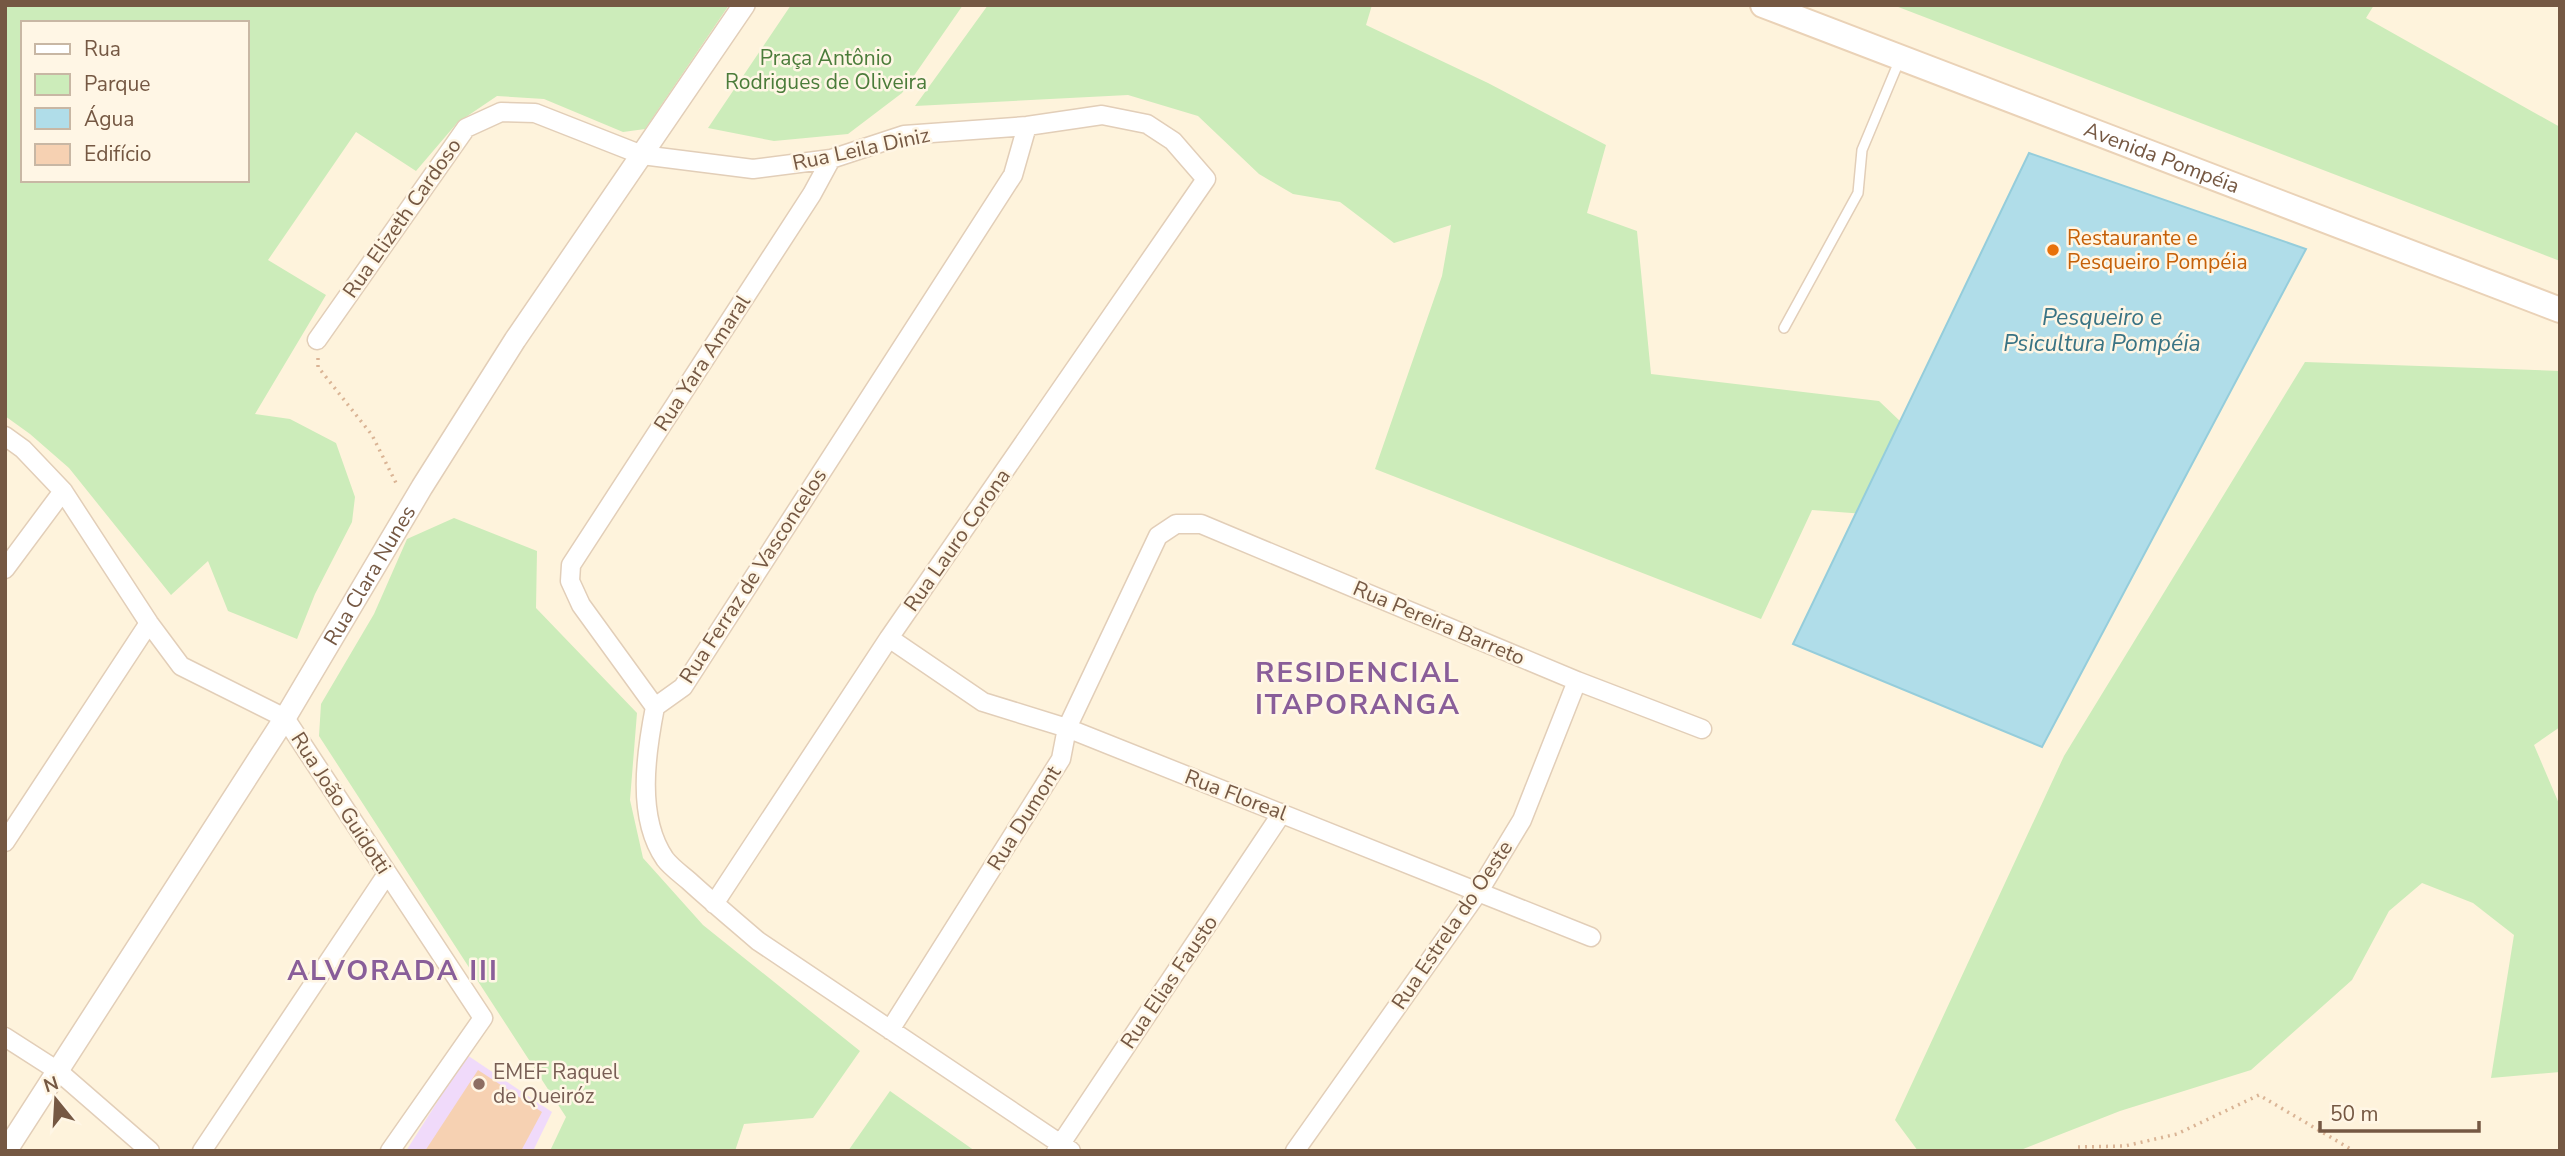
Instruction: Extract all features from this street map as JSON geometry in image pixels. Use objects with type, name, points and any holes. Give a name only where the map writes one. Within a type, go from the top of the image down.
[{"type":"main road","name":"Avenida Pompéia","points":[[1763,5],[2560,310]]},
{"type":"street","name":"Rua Clara Nunes","points":[[6,1151],[285,718],[407,512],[515,340],[744,5]]},
{"type":"street","name":"Rua Leila Diniz","points":[[501,112],[535,113],[642,155],[753,169],[831,159],[904,135],[1027,126],[1102,115],[1147,124],[1173,141],[1206,179]]},
{"type":"street","name":"Rua Elizeth Cardoso","points":[[317,340],[466,128],[501,112]]},
{"type":"street","name":"Rua Ferraz de Vasconcelos","points":[[655,707],[683,687],[1013,175],[1027,126]]},
{"type":"street","name":"Rua Yara Amaral","points":[[655,707],[581,605],[570,580],[571,565],[812,194],[831,159]]},
{"type":"street","name":"Rua Lauro Corona","points":[[714,904],[889,638],[1206,179]]},
{"type":"street","name":"Rua João Guidotti","points":[[5,436],[23,449],[63,491],[149,624],[181,666],[285,718],[483,1017],[390,1151]]},
{"type":"street","points":[[5,569],[63,491]]},
{"type":"street","name":"Rua Pereira Barreto","points":[[1176,524],[1201,524],[1577,681],[1702,729]]},
{"type":"street","name":"Rua Dumont","points":[[890,1030],[1060,759],[1067,728],[1158,536],[1176,524]]},
{"type":"street","points":[[5,842],[149,624]]},
{"type":"street","name":"Rua Floreal","points":[[889,638],[983,702],[1067,728],[1591,937]]},
{"type":"street","name":"Rua Estrela do Oeste","points":[[1295,1151],[1479,891],[1522,820],[1577,681]]},
{"type":"street","points":[[655,707],[646,753],[647,793],[656,844],[667,861],[758,941],[1063,1148]]},
{"type":"street","name":"Rua Elias Fausto","points":[[1063,1148],[1282,813]]},
{"type":"street","points":[[202,1151],[387,874]]},
{"type":"street","points":[[5,1037],[58,1071],[150,1151]]},
{"type":"lane","points":[[1784,328],[1858,193],[1862,150],[1900,58]]},
{"type":"path","points":[[317,340],[318,367],[372,435],[393,474],[407,512]]},
{"type":"path","points":[[2078,1147],[2125,1146],[2177,1134],[2259,1095],[2354,1151]]},
{"type":"shaded area","name":"EMEF Raquel de Queiróz","points":[[467,1055],[552,1112],[533,1151],[406,1151]]},
{"type":"green space","points":[[5,5],[729,5],[645,129],[623,132],[544,99],[497,96],[457,123],[416,171],[356,132],[268,260],[326,295],[255,414],[290,419],[336,443],[355,497],[352,522],[315,594],[297,639],[228,611],[208,561],[171,595],[69,468],[5,416]]},
{"type":"green space","name":"Praça Antônio Rodrigues de Oliveira","points":[[791,5],[963,5],[902,93],[848,134],[774,141],[708,128]]},
{"type":"green space","points":[[988,5],[1372,5],[1366,25],[1488,83],[1606,145],[1587,213],[1637,231],[1651,374],[1879,401],[1947,466],[1944,520],[1812,510],[1761,619],[1375,469],[1442,276],[1451,225],[1394,243],[1340,202],[1293,194],[1259,174],[1198,116],[1128,95],[915,106]]},
{"type":"green space","points":[[1893,5],[2374,5],[2366,18],[2560,127],[2560,261]]},
{"type":"green space","points":[[2305,362],[2560,371],[2560,727],[2534,745],[2560,806],[2560,1072],[2491,1078],[2514,935],[2473,903],[2422,883],[2389,911],[2352,980],[2251,1070],[2120,1111],[2018,1151],[1918,1151],[1895,1120],[2064,756]]},
{"type":"green space","points":[[454,518],[537,551],[536,608],[637,713],[630,800],[643,858],[703,925],[860,1051],[813,1118],[744,1124],[735,1151],[550,1151],[566,1117],[319,736],[321,704],[374,614],[407,539]]},
{"type":"green space","points":[[890,1091],[975,1151],[848,1151]]},
{"type":"water","name":"Pesqueiro e Psicultura Pompéia","points":[[2029,153],[2306,249],[2042,747],[1793,644]]},
{"type":"building","name":"EMEF Raquel de Queiróz","points":[[478,1070],[542,1112],[521,1151],[425,1151]]},
{"type":"place","name":"Restaurante e Pesqueiro Pompéia","points":[[2053,250]]},
{"type":"place","name":"EMEF Raquel de Queiróz","points":[[479,1084]]},
{"type":"district","name":"RESIDENCIAL ITAPORANGA","points":[[1358,689]]},
{"type":"district","name":"ALVORADA III","points":[[393,971]]}]
